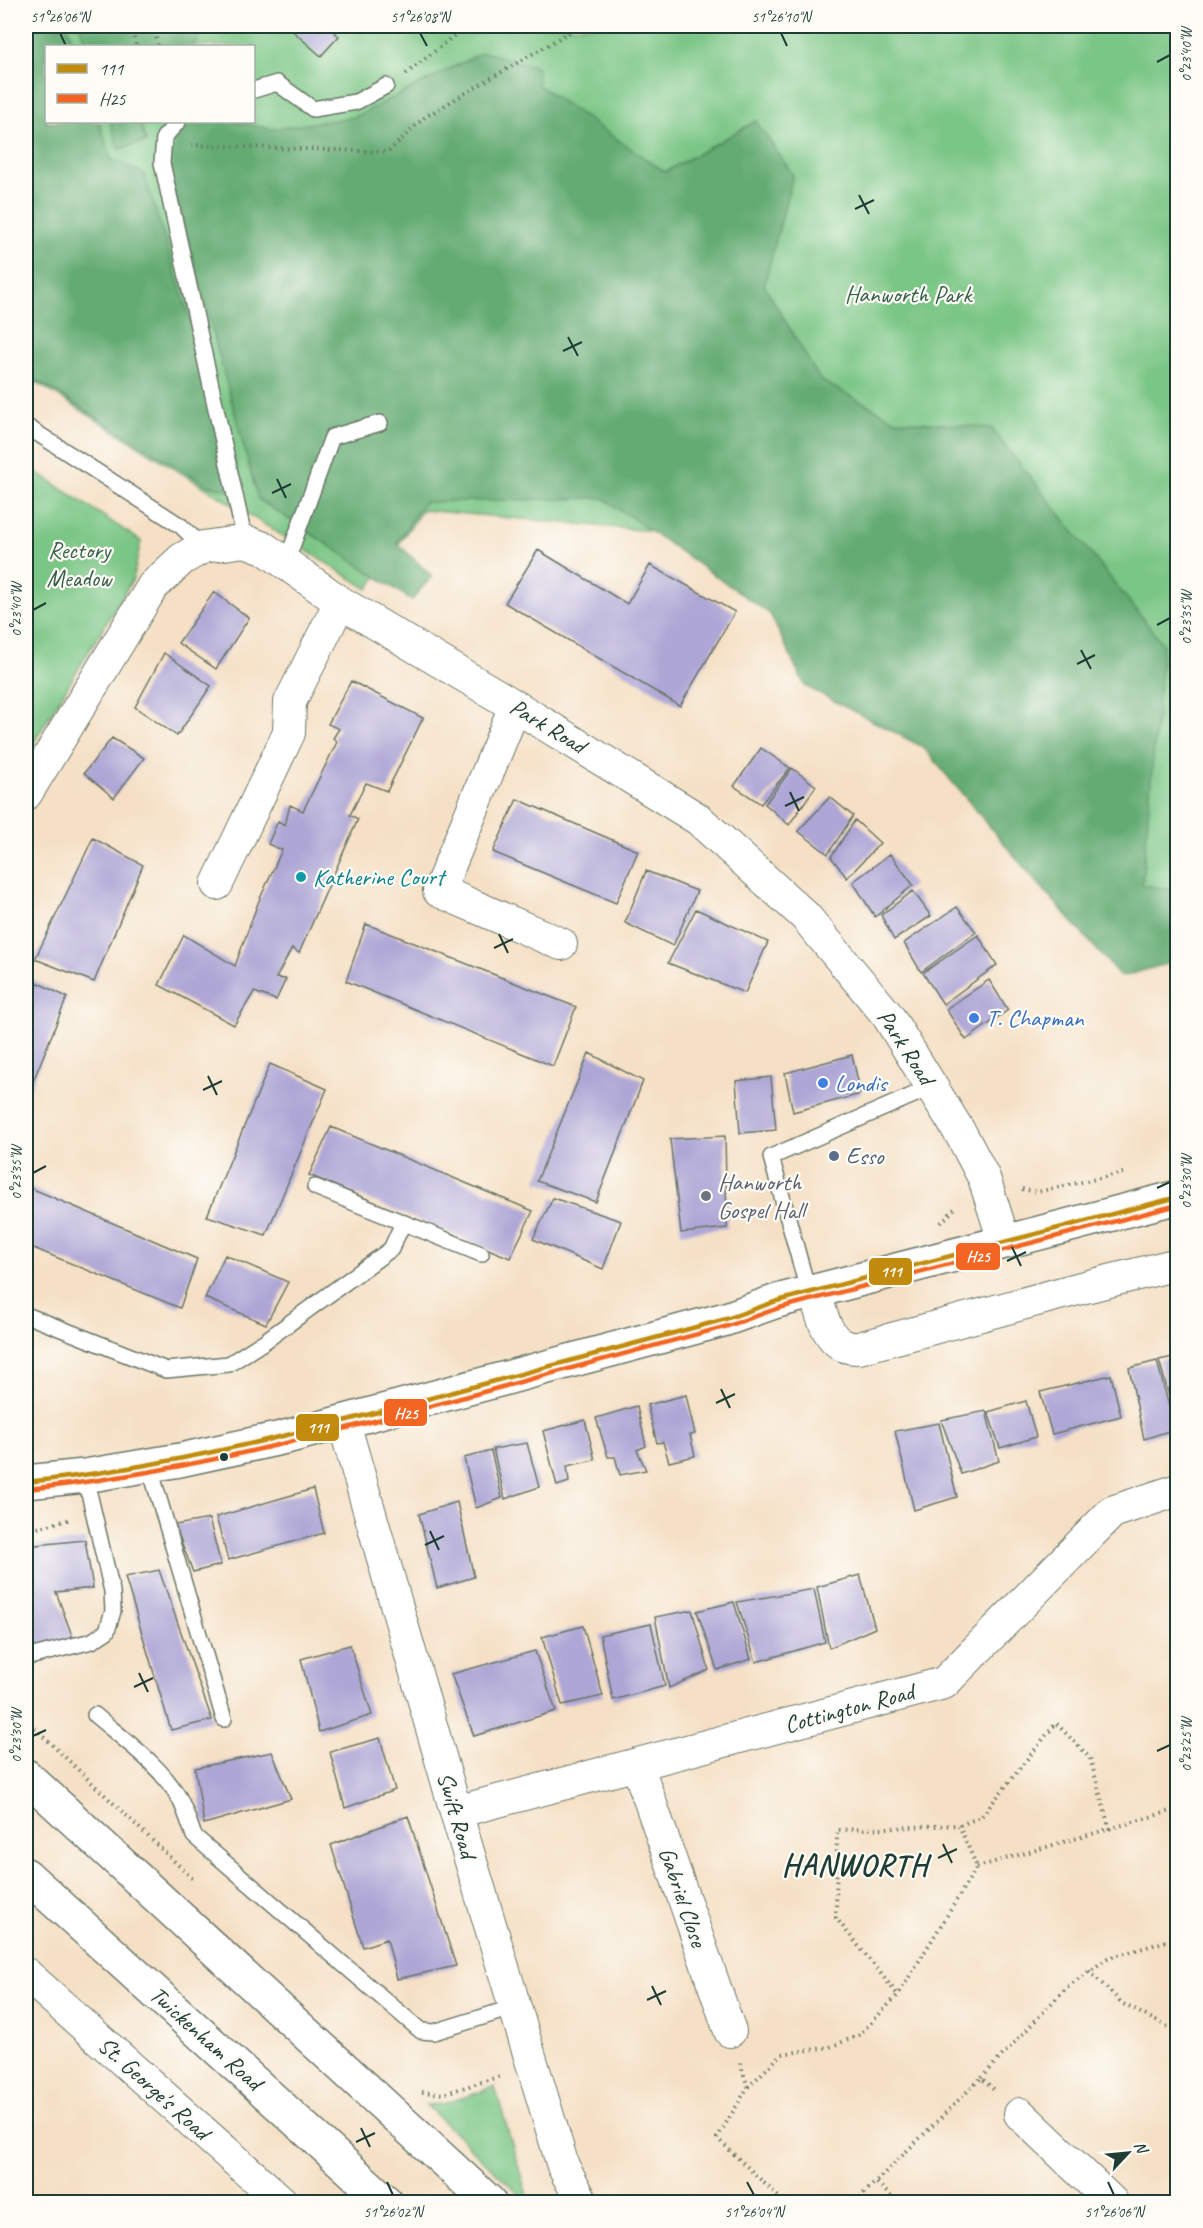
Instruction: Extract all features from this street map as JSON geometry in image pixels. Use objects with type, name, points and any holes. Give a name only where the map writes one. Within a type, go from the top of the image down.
[{"type":"main road","points":[[26,1482],[85,1476],[149,1465],[286,1437],[726,1319],[777,1301],[1178,1197]]},
{"type":"main road","points":[[26,1776],[489,2202]]},
{"type":"main road","name":"Twickenham Road","points":[[26,1875],[386,2202]]},
{"type":"street","points":[[26,794],[153,586],[182,559],[203,547],[245,541]]},
{"type":"street","name":"Park Road","points":[[245,541],[264,548],[340,602],[515,705],[698,819],[805,916],[888,1016],[932,1086],[984,1178],[1004,1241]]},
{"type":"street","points":[[217,884],[289,733],[290,702],[340,602]]},
{"type":"street","points":[[515,705],[439,891],[561,944]]},
{"type":"street","points":[[812,1293],[834,1338],[845,1347],[860,1348],[1178,1264]]},
{"type":"street","name":"Swift Road","points":[[344,1422],[456,1812],[563,2166],[582,2202]]},
{"type":"street","name":"Cottington Road","points":[[456,1812],[944,1683],[1112,1512],[1178,1490]]},
{"type":"street","name":"Gabriel Close","points":[[637,1764],[730,2031]]},
{"type":"street","name":"St. George's Road","points":[[26,1974],[282,2202]]},
{"type":"street","points":[[1020,2114],[1112,2202]]},
{"type":"lane","points":[[255,90],[277,83],[313,109],[356,102],[386,86]]},
{"type":"lane","points":[[177,123],[164,137],[162,163],[245,541]]},
{"type":"lane","points":[[286,563],[332,437],[380,423]]},
{"type":"lane","points":[[26,426],[181,526],[203,547]]},
{"type":"lane","points":[[812,1293],[771,1157],[932,1086]]},
{"type":"lane","points":[[315,1187],[481,1254]]},
{"type":"lane","points":[[26,1315],[166,1370],[229,1364],[265,1341],[391,1249],[403,1223]]},
{"type":"lane","points":[[149,1465],[224,1719]]},
{"type":"lane","points":[[33,1656],[92,1641],[107,1631],[113,1611],[112,1591],[85,1476]]},
{"type":"lane","points":[[95,1714],[149,1762],[169,1784],[179,1797],[194,1836],[421,2031],[434,2032],[515,2007]]},
{"type":"path","points":[[130,26],[136,45]]},
{"type":"path","points":[[153,26],[158,45]]},
{"type":"path","points":[[386,86],[405,74],[465,26]]},
{"type":"path","points":[[457,33],[485,26]]},
{"type":"path","points":[[1021,1189],[1037,1192],[1132,1172]]},
{"type":"path","points":[[934,1226],[958,1205]]},
{"type":"path","points":[[26,1720],[200,1885]]},
{"type":"path","points":[[898,1995],[836,1918],[837,1830],[959,1825],[981,1817],[1056,1723],[1090,1758],[1110,1830]]},
{"type":"path","points":[[784,2202],[717,2138],[748,2087],[782,2054],[830,2047],[859,2034],[898,1995],[978,1867],[1178,1809]]},
{"type":"path","points":[[959,1825],[978,1867]]},
{"type":"path","points":[[855,2202],[981,2078],[1067,1988],[1108,1958],[1178,1938]]},
{"type":"path","points":[[1089,1971],[1123,2004],[1178,2034],[1172,2056]]},
{"type":"path","points":[[730,2031],[748,2087]]},
{"type":"path","points":[[418,2091],[443,2094],[533,2066]]},
{"type":"path","points":[[981,2078],[1020,2114]]},
{"type":"path","points":[[877,2182],[897,2202]]},
{"type":"green space","name":"Hanworth Park","points":[[26,26],[1177,26],[1177,921],[1097,941],[816,546],[422,510],[368,589],[26,376]]},
{"type":"green space","points":[[26,26],[67,26],[74,45],[45,45],[45,123],[99,123],[111,159],[144,174],[242,484],[238,492],[207,485],[26,374]]},
{"type":"green space","points":[[80,26],[206,26],[194,45],[86,45]]},
{"type":"green space","points":[[483,52],[538,67],[538,85],[665,172],[756,121],[793,175],[764,285],[820,380],[896,420],[991,428],[1163,644],[1142,885],[1177,890],[1177,961],[1121,977],[1022,865],[923,747],[805,686],[770,614],[603,498],[424,502],[397,543],[432,576],[412,600],[258,499],[163,149],[185,123],[239,123],[272,129],[355,117]]},
{"type":"green space","points":[[110,123],[140,123],[146,142],[119,149]]},
{"type":"green space","name":"Rectory Meadow","points":[[26,465],[141,541],[133,579],[26,755]]},
{"type":"green space","points":[[495,2087],[529,2202],[426,2105],[443,2104]]},
{"type":"building","points":[[287,26],[342,26],[335,33],[339,36],[321,56]]},
{"type":"building","points":[[538,550],[627,604],[650,565],[735,612],[680,706],[505,603]]},
{"type":"building","points":[[214,592],[249,618],[216,669],[178,643]]},
{"type":"building","points":[[164,653],[211,686],[177,736],[135,707]]},
{"type":"building","name":"Katherine Court","points":[[351,681],[423,718],[387,791],[366,783],[350,815],[358,819],[299,953],[292,948],[276,978],[286,979],[276,1000],[254,992],[234,1025],[159,985],[184,935],[235,966],[258,903],[282,850],[268,844],[278,821],[285,825],[290,805],[303,811],[337,742],[333,738],[339,729],[328,724]]},
{"type":"building","points":[[112,738],[144,758],[114,798],[84,773]]},
{"type":"building","points":[[761,748],[790,768],[761,804],[734,786]]},
{"type":"building","points":[[792,768],[816,786],[789,825],[765,804]]},
{"type":"building","points":[[830,797],[853,816],[828,854],[798,831]]},
{"type":"building","points":[[517,799],[638,851],[616,903],[493,852]]},
{"type":"building","points":[[855,820],[880,843],[847,878],[831,857]]},
{"type":"building","points":[[93,838],[143,865],[94,982],[35,959]]},
{"type":"building","points":[[890,854],[913,885],[875,917],[853,882]]},
{"type":"building","points":[[646,871],[697,891],[673,946],[625,923]]},
{"type":"building","points":[[913,891],[931,916],[894,940],[881,915]]},
{"type":"building","points":[[957,907],[976,932],[921,972],[904,943]]},
{"type":"building","points":[[696,909],[768,942],[745,993],[668,963]]},
{"type":"building","points":[[366,924],[576,1007],[553,1066],[346,981]]},
{"type":"building","points":[[978,935],[997,965],[943,1004],[923,973]]},
{"type":"building","points":[[26,977],[67,997],[26,1099]]},
{"type":"building","name":"T. Chapman","points":[[989,980],[1008,1010],[966,1040],[946,1009]]},
{"type":"building","points":[[589,1053],[643,1081],[596,1202],[537,1181]]},
{"type":"building","name":"Londis","points":[[852,1055],[861,1094],[793,1112],[785,1073]]},
{"type":"building","points":[[270,1064],[327,1089],[266,1235],[207,1216]]},
{"type":"building","points":[[771,1077],[776,1130],[740,1133],[736,1081]]},
{"type":"building","points":[[331,1127],[533,1211],[510,1258],[309,1175]]},
{"type":"building","points":[[725,1136],[727,1228],[681,1233],[670,1139]]},
{"type":"building","points":[[26,1186],[197,1259],[180,1308],[26,1245]]},
{"type":"building","points":[[553,1198],[621,1221],[603,1269],[533,1239]]},
{"type":"building","points":[[225,1255],[288,1282],[266,1324],[205,1298]]},
{"type":"building","points":[[1178,1356],[1178,1425],[1177,1425],[1159,1360]]},
{"type":"building","points":[[1157,1361],[1175,1429],[1144,1439],[1129,1368]]},
{"type":"building","points":[[1111,1375],[1121,1416],[1052,1434],[1040,1392]]},
{"type":"building","points":[[686,1395],[695,1434],[690,1435],[695,1456],[669,1462],[663,1442],[657,1443],[647,1405]]},
{"type":"building","points":[[1026,1401],[1036,1437],[1000,1448],[988,1412]]},
{"type":"building","points":[[637,1406],[646,1446],[637,1450],[646,1470],[620,1475],[615,1457],[608,1457],[596,1418]]},
{"type":"building","points":[[986,1411],[999,1461],[961,1474],[941,1420]]},
{"type":"building","points":[[585,1420],[595,1460],[567,1466],[569,1482],[557,1486],[543,1431]]},
{"type":"building","points":[[939,1423],[957,1497],[914,1510],[895,1431]]},
{"type":"building","points":[[527,1443],[539,1487],[505,1499],[493,1449]]},
{"type":"building","points":[[491,1451],[502,1498],[476,1508],[464,1458]]},
{"type":"building","points":[[313,1489],[324,1533],[228,1560],[216,1517]]},
{"type":"building","points":[[457,1502],[474,1577],[437,1588],[419,1514]]},
{"type":"building","points":[[209,1519],[221,1565],[193,1572],[175,1525]]},
{"type":"building","points":[[85,1540],[93,1588],[56,1592],[74,1641],[26,1654],[26,1546]]},
{"type":"building","points":[[159,1570],[212,1720],[171,1730],[125,1577]]},
{"type":"building","points":[[860,1575],[875,1628],[829,1648],[817,1587]]},
{"type":"building","points":[[814,1589],[825,1642],[756,1662],[737,1602]]},
{"type":"building","points":[[734,1602],[751,1659],[717,1670],[697,1611]]},
{"type":"building","points":[[692,1610],[709,1670],[669,1688],[655,1617]]},
{"type":"building","points":[[651,1624],[665,1686],[613,1700],[600,1635]]},
{"type":"building","points":[[583,1626],[603,1696],[562,1705],[542,1637]]},
{"type":"building","points":[[350,1645],[372,1715],[319,1732],[301,1659]]},
{"type":"building","points":[[535,1651],[556,1711],[474,1736],[451,1674]]},
{"type":"building","points":[[380,1738],[395,1790],[345,1808],[330,1752]]},
{"type":"building","points":[[272,1752],[291,1799],[204,1824],[195,1768]]},
{"type":"building","points":[[408,1816],[456,1966],[397,1979],[387,1939],[363,1947],[331,1845]]},
{"type":"transit line","name":"111","points":[[26,1482],[179,1459],[331,1424],[726,1319],[777,1301],[1178,1197]]},
{"type":"transit line","name":"H25","points":[[27,1489],[182,1466],[334,1431],[728,1326],[779,1308],[1178,1205]]},
{"type":"place","name":"Katherine Court","points":[[301,877]]},
{"type":"place","name":"T. Chapman","points":[[974,1018]]},
{"type":"place","name":"Londis","points":[[823,1083]]},
{"type":"place","name":"Esso","points":[[834,1156]]},
{"type":"place","name":"Hanworth Gospel Hall","points":[[706,1196]]},
{"type":"district","name":"HANWORTH","points":[[855,1865]]}]
